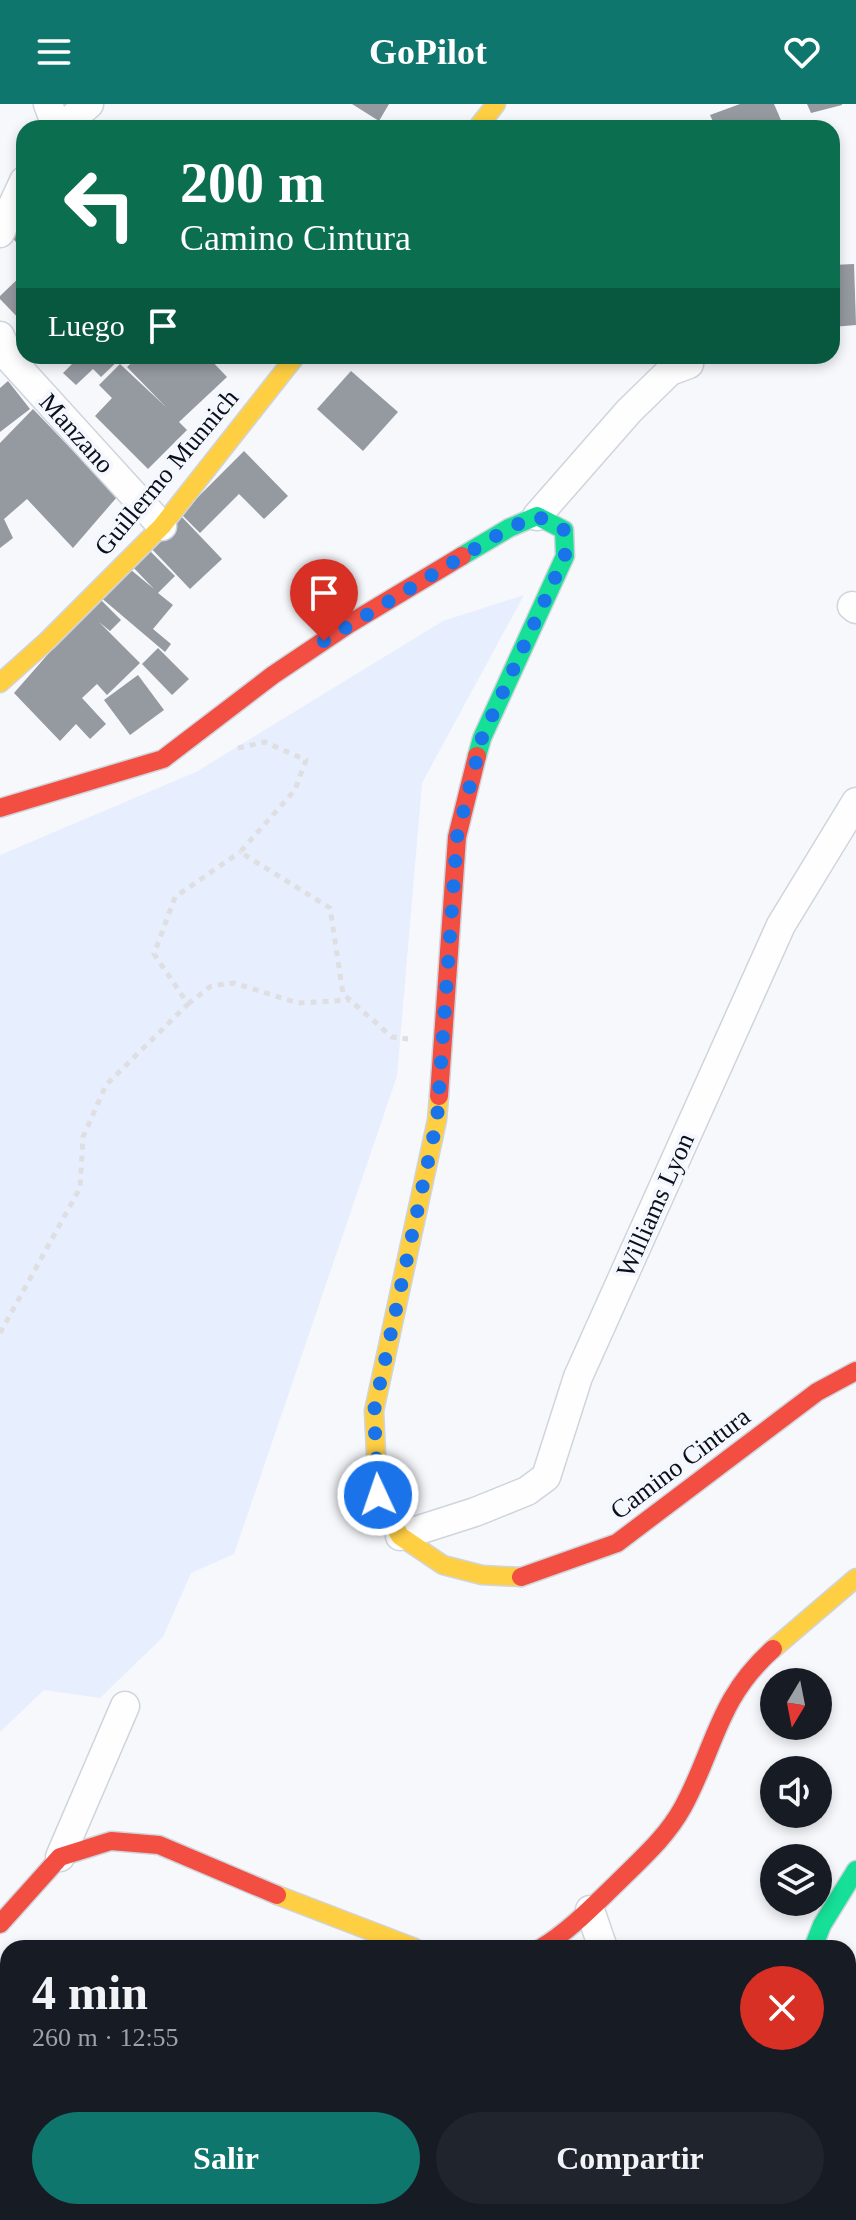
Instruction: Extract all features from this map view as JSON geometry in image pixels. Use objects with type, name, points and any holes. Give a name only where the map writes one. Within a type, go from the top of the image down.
[{"type":"main road","points":[[483,120],[496,104]]},
{"type":"main road","name":"Guillermo Munnich","points":[[0,683],[47,641],[162,526],[290,364]]},
{"type":"main road","points":[[0,808],[163,759],[273,675],[349,624],[509,528],[537,516]]},
{"type":"main road","name":"Camino Cintura","points":[[537,516],[564,530],[565,556],[482,738],[457,837],[437,1120],[374,1411],[378,1495],[400,1536],[443,1565],[482,1575],[518,1578],[617,1543],[817,1392],[856,1371]]},
{"type":"main road","points":[[554,1940],[590,1910],[676,1822],[692,1794],[735,1690],[750,1670],[856,1578]]},
{"type":"main road","points":[[0,1924],[60,1857],[111,1841],[159,1845],[393,1940]]},
{"type":"main road","points":[[816,1940],[856,1870]]},
{"type":"street","points":[[69,120],[89,104]]},
{"type":"street","points":[[0,233],[16,198]]},
{"type":"street","name":"Manzano","points":[[0,336],[10,359],[162,526]]},
{"type":"street","points":[[537,516],[629,411],[670,371],[689,364]]},
{"type":"street","name":"Williams Lyon","points":[[400,1536],[475,1512],[527,1491],[546,1477],[578,1377],[781,925],[856,802]]},
{"type":"street","points":[[60,1857],[125,1706]]},
{"type":"street","points":[[590,1910],[600,1940]]},
{"type":"path","points":[[188,1004],[154,954],[175,897],[240,852],[295,790],[306,760]]},
{"type":"path","points":[[240,852],[330,908],[343,994],[392,1037],[442,1044]]},
{"type":"path","points":[[0,1333],[80,1188],[83,1137],[106,1085],[188,1004],[211,986],[234,983],[298,1003],[350,1000]]},
{"type":"shaded area","points":[[524,595],[422,783],[397,1076],[234,1554],[191,1573],[163,1637],[100,1698],[44,1690],[0,1732],[0,855],[196,772],[443,621]]},
{"type":"building","points":[[352,104],[389,104],[377,120]]},
{"type":"building","points":[[740,104],[774,104],[781,120],[712,120],[710,115]]},
{"type":"building","points":[[807,104],[842,104],[842,105],[811,113]]},
{"type":"building","points":[[854,264],[856,325],[840,326],[840,265]]},
{"type":"building","points":[[16,281],[16,316],[0,299]]},
{"type":"building","points":[[72,364],[115,364],[101,377],[93,369],[76,385],[63,373]]},
{"type":"building","points":[[120,364],[166,407],[127,367],[130,364],[215,364],[227,377],[179,422],[187,430],[148,469],[95,416],[112,398],[99,385]]},
{"type":"building","points":[[351,371],[398,412],[363,451],[317,409]]},
{"type":"building","points":[[8,381],[30,409],[0,432],[0,388]]},
{"type":"building","points":[[33,409],[117,497],[73,548],[27,499],[4,519],[13,538],[0,548],[0,443]]},
{"type":"building","points":[[244,451],[288,496],[264,519],[239,494],[200,533],[181,514]]},
{"type":"building","points":[[180,515],[222,559],[190,589],[148,545]]},
{"type":"building","points":[[146,547],[175,576],[158,593],[173,605],[153,629],[171,644],[165,652],[99,596],[125,565],[154,589],[129,563]]},
{"type":"building","points":[[98,597],[121,620],[110,631],[99,622],[140,663],[107,695],[97,684],[82,698],[106,724],[90,739],[76,724],[60,741],[14,693]]},
{"type":"building","points":[[158,648],[189,679],[172,695],[142,664]]},
{"type":"building","points":[[138,675],[164,710],[130,735],[104,700]]},
{"type":"traffic: fast","points":[[462,556],[509,528],[537,516],[564,530],[565,556],[482,738],[477,756]]},
{"type":"traffic: fast","points":[[816,1940],[856,1870]]},
{"type":"traffic: slow","points":[[483,120],[496,104]]},
{"type":"traffic: slow","points":[[0,683],[47,641],[162,526],[290,364]]},
{"type":"traffic: slow","points":[[439,1096],[437,1120],[374,1411],[378,1495],[400,1536],[443,1565],[482,1575],[521,1577]]},
{"type":"traffic: slow","points":[[773,1649],[856,1578]]},
{"type":"traffic: slow","points":[[277,1895],[394,1940]]},
{"type":"traffic: jam","points":[[0,808],[163,759],[273,675],[349,624],[462,556]]},
{"type":"traffic: jam","points":[[439,1096],[457,837],[477,756]]},
{"type":"traffic: jam","points":[[521,1577],[617,1543],[817,1392],[856,1371]]},
{"type":"traffic: jam","points":[[552,1940],[588,1911],[669,1829],[694,1785],[729,1705],[754,1668],[773,1649]]},
{"type":"traffic: jam","points":[[0,1924],[60,1857],[111,1841],[159,1845],[277,1895]]},
{"type":"route","points":[[324,641],[509,528],[537,516],[564,530],[565,556],[482,738],[457,837],[437,1120],[374,1411],[378,1495]]}]
